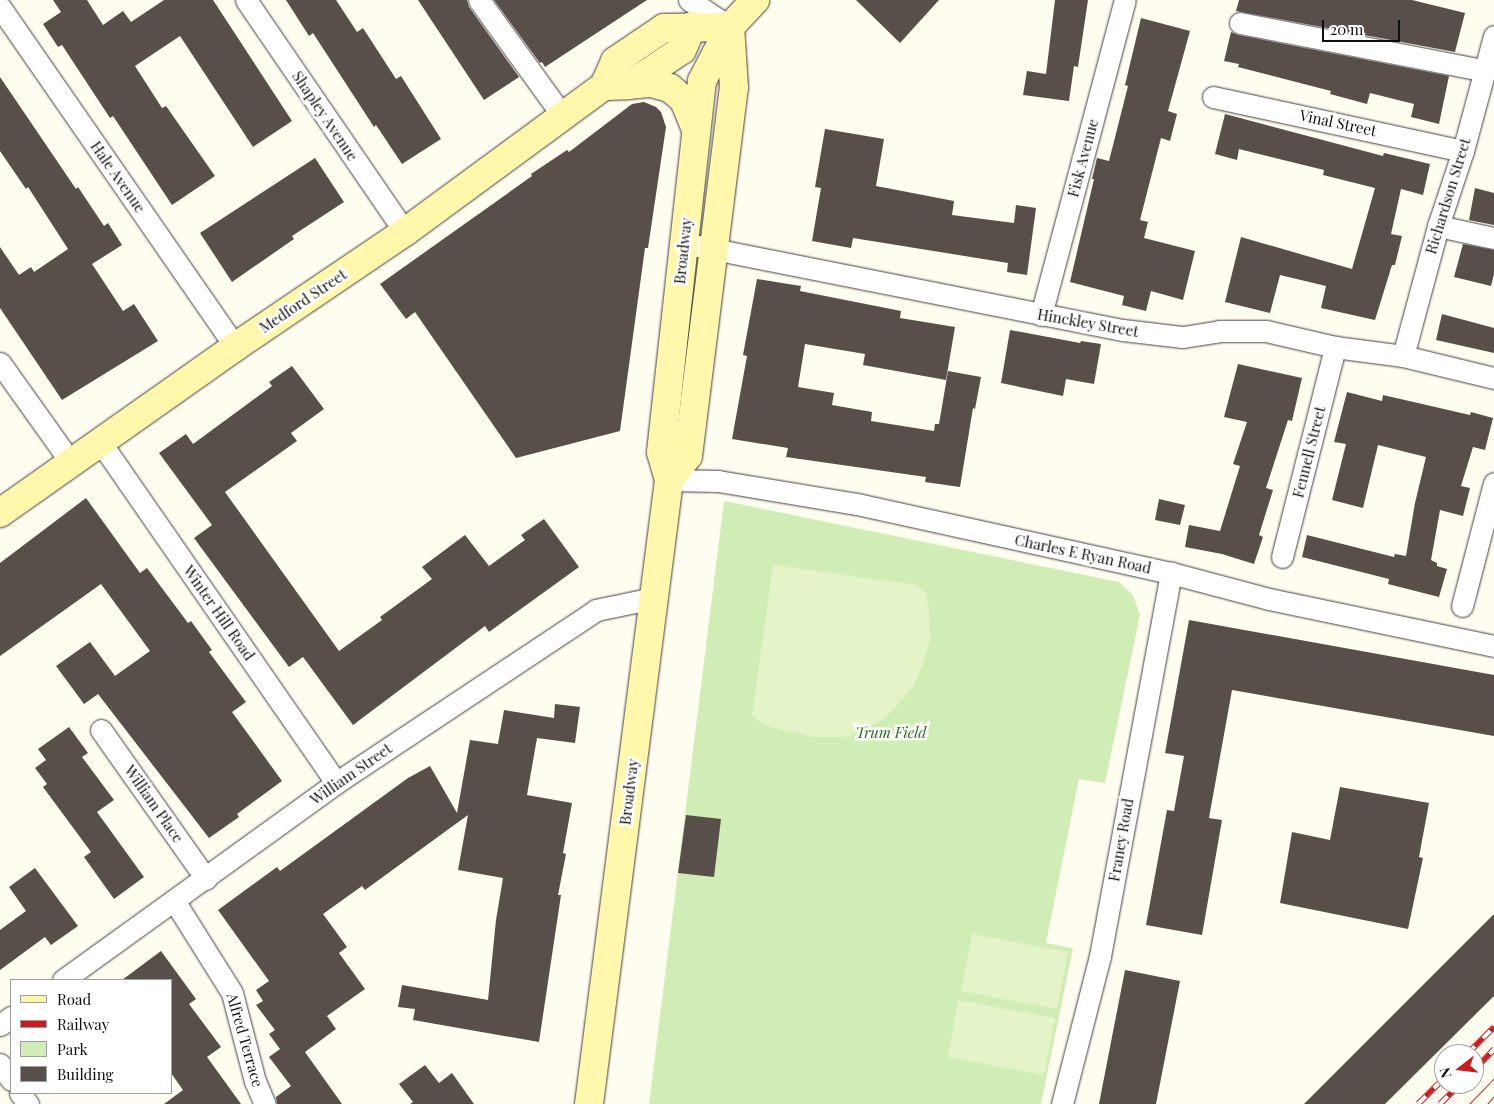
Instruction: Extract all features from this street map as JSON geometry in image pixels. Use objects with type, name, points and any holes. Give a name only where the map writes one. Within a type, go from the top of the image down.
[{"type":"main road","name":"Broadway","points":[[669,480],[688,456],[734,88],[730,27],[733,0]]},
{"type":"main road","points":[[696,129],[684,100],[670,88],[652,82],[616,85],[615,61],[664,28],[691,13],[730,27],[756,0]]},
{"type":"main road","name":"Broadway","points":[[589,1104],[669,480],[661,452],[702,80],[730,27]]},
{"type":"main road","name":"Medford Street","points":[[0,513],[72,464],[235,347],[405,232],[562,115],[616,85]]},
{"type":"street","points":[[0,4],[5,0]]},
{"type":"street","name":"Shapley Avenue","points":[[246,0],[405,232]]},
{"type":"street","points":[[479,0],[562,115]]},
{"type":"street","name":"Fisk Avenue","points":[[1041,315],[1125,0]]},
{"type":"street","name":"Hale Avenue","points":[[0,7],[235,347]]},
{"type":"street","points":[[1240,23],[1486,71]]},
{"type":"street","name":"Richardson Street","points":[[1403,356],[1438,226],[1463,151],[1486,96],[1486,71],[1494,36]]},
{"type":"street","name":"Vinal Street","points":[[1213,96],[1463,151]]},
{"type":"street","points":[[1438,226],[1494,238]]},
{"type":"street","name":"Hinckley Street","points":[[683,243],[1123,330],[1183,337],[1219,331],[1266,330],[1336,347],[1403,356],[1494,378]]},
{"type":"street","name":"Fennell Street","points":[[1282,557],[1336,347]]},
{"type":"street","points":[[0,363],[72,464]]},
{"type":"street","name":"Winter Hill Road","points":[[101,443],[336,783]]},
{"type":"street","name":"Charles E Ryan Road","points":[[669,480],[718,481],[857,504],[1171,573],[1269,599],[1494,646]]},
{"type":"street","points":[[1462,606],[1494,483]]},
{"type":"street","name":"Franey Road","points":[[1062,1104],[1100,956],[1171,573]]},
{"type":"street","name":"William Street","points":[[64,979],[206,879],[336,783],[596,610],[654,598]]},
{"type":"street","name":"William Place","points":[[101,730],[206,879]]},
{"type":"street","name":"Alfred Terrace","points":[[174,902],[232,993],[255,1081],[265,1104]]},
{"type":"street","points":[[0,1064],[10,1079]]},
{"type":"green space","name":"Trum Field","points":[[724,501],[1119,582],[1133,595],[1140,615],[1105,783],[1079,779],[1046,943],[1073,948],[1041,1104],[649,1104]]},
{"type":"green space","points":[[773,565],[915,585],[926,593],[930,639],[923,664],[913,687],[887,716],[867,729],[845,737],[813,737],[770,727],[752,716]]},
{"type":"green space","points":[[972,934],[1068,952],[1057,1009],[961,991]]},
{"type":"green space","points":[[958,1000],[1055,1018],[1044,1075],[948,1057]]},
{"type":"building","points":[[53,0],[87,0],[103,25],[123,11],[131,22],[164,0],[213,0],[292,121],[253,147],[180,36],[135,66],[162,108],[166,106],[215,176],[172,205],[113,116],[110,118],[62,45],[58,47],[43,24],[61,12]]},
{"type":"building","points":[[286,0],[336,0],[357,32],[363,28],[396,79],[401,76],[441,139],[402,164],[376,125],[374,127],[313,33],[309,36]]},
{"type":"building","points":[[418,0],[467,0],[469,7],[519,77],[484,100]]},
{"type":"building","points":[[494,0],[647,0],[545,67],[542,62],[540,63]]},
{"type":"building","points":[[856,0],[939,0],[900,43]]},
{"type":"building","points":[[1055,0],[1088,0],[1078,67],[1074,66],[1069,101],[1023,95],[1027,71],[1046,74]]},
{"type":"building","points":[[1239,0],[1412,0],[1465,13],[1455,52],[1236,11]]},
{"type":"building","points":[[1141,18],[1190,31],[1168,111],[1177,114],[1170,141],[1161,138],[1140,220],[1148,222],[1144,238],[1195,251],[1183,300],[1151,291],[1146,311],[1122,305],[1124,296],[1070,282],[1094,179],[1092,179],[1097,158],[1109,161],[1128,86],[1125,85]]},
{"type":"building","points":[[1231,32],[1238,35],[1449,76],[1439,124],[1411,117],[1414,104],[1370,93],[1367,104],[1330,94],[1331,91],[1238,67],[1239,64],[1224,61]]},
{"type":"building","points":[[0,77],[76,189],[78,187],[104,226],[108,223],[122,245],[92,264],[123,311],[134,304],[158,341],[62,400],[0,308],[0,247],[19,275],[31,267],[34,272],[68,249],[28,187],[26,189],[0,151]]},
{"type":"building","points":[[644,102],[656,107],[661,112],[666,127],[648,248],[645,248],[620,431],[516,458],[415,312],[406,319],[380,284],[532,176],[531,174],[567,150],[569,152],[632,104]]},
{"type":"building","points":[[1225,114],[1383,156],[1384,153],[1430,164],[1423,195],[1401,189],[1391,234],[1402,236],[1395,265],[1392,265],[1375,320],[1321,308],[1326,286],[1280,275],[1270,313],[1225,302],[1241,237],[1352,269],[1375,188],[1323,175],[1324,170],[1239,149],[1237,160],[1215,154]]},
{"type":"building","points":[[825,129],[884,139],[876,186],[954,201],[952,215],[1014,223],[1016,205],[1036,208],[1027,275],[1007,272],[1008,263],[853,238],[851,248],[812,241],[821,188],[815,187]]},
{"type":"building","points":[[315,158],[344,202],[292,236],[294,239],[232,282],[200,233]]},
{"type":"building","points":[[1475,188],[1494,193],[1494,225],[1469,220]]},
{"type":"building","points":[[1463,244],[1494,250],[1494,274],[1491,286],[1454,277]]},
{"type":"building","points":[[757,279],[801,286],[800,291],[901,311],[900,318],[955,327],[946,380],[863,365],[865,354],[805,344],[798,387],[834,393],[832,405],[872,412],[871,421],[934,431],[935,424],[939,424],[948,371],[981,377],[975,409],[973,408],[960,487],[925,482],[926,477],[786,457],[788,448],[732,439],[747,356],[743,355]]},
{"type":"building","points":[[1442,314],[1494,328],[1494,353],[1436,340]]},
{"type":"building","points":[[1010,330],[1080,343],[1081,341],[1101,344],[1094,384],[1066,379],[1063,396],[1001,383]]},
{"type":"building","points":[[1238,364],[1302,378],[1292,421],[1288,420],[1266,488],[1273,490],[1259,535],[1263,537],[1254,564],[1222,554],[1185,547],[1189,525],[1220,531],[1240,466],[1233,464],[1247,422],[1224,417]]},
{"type":"building","points":[[292,366],[324,409],[291,433],[297,441],[225,492],[339,651],[382,620],[380,617],[432,579],[422,567],[465,535],[489,566],[525,540],[521,535],[544,519],[579,567],[489,632],[485,626],[353,725],[303,657],[289,667],[194,538],[212,525],[159,453],[186,434],[193,444],[272,386],[269,382]]},
{"type":"building","points":[[1347,392],[1382,401],[1383,395],[1470,415],[1471,412],[1493,418],[1485,450],[1473,447],[1461,486],[1470,488],[1463,516],[1440,510],[1431,560],[1437,563],[1437,566],[1447,569],[1439,597],[1388,584],[1389,579],[1302,557],[1307,535],[1394,557],[1395,554],[1406,556],[1415,503],[1426,457],[1378,445],[1363,508],[1332,500],[1346,444],[1334,442]]},
{"type":"building","points":[[86,498],[140,573],[147,568],[188,623],[191,621],[212,650],[209,652],[246,702],[232,712],[282,781],[237,814],[239,817],[209,838],[98,694],[84,704],[56,666],[90,642],[115,676],[150,651],[101,584],[0,656],[0,563]]},
{"type":"building","points":[[1159,499],[1185,505],[1180,525],[1155,520]]},
{"type":"building","points":[[1189,620],[1494,675],[1494,736],[1232,690],[1209,818],[1222,820],[1202,935],[1146,925],[1167,810],[1174,811],[1184,756],[1165,753]]},
{"type":"building","points":[[555,704],[580,707],[575,743],[537,738],[527,795],[572,803],[563,853],[566,854],[558,895],[561,895],[539,1042],[413,1020],[415,1009],[398,1007],[402,985],[488,1000],[496,920],[503,878],[458,870],[468,815],[365,890],[362,886],[323,914],[347,947],[339,953],[365,989],[327,1016],[336,1029],[305,1052],[342,1104],[277,1104],[276,1097],[291,1086],[269,1057],[280,1049],[269,1034],[275,1030],[256,1005],[263,1001],[256,990],[269,981],[218,910],[277,867],[280,871],[408,778],[430,766],[457,813],[470,740],[498,744],[504,710],[554,718]]},
{"type":"building","points":[[69,727],[88,753],[82,757],[114,800],[97,812],[144,877],[114,899],[84,857],[91,852],[43,787],[47,784],[35,768],[46,760],[38,749]]},
{"type":"building","points":[[1340,787],[1429,803],[1419,857],[1423,858],[1408,929],[1280,903],[1292,832],[1330,840]]},
{"type":"building","points":[[686,815],[721,819],[714,877],[678,873]]},
{"type":"building","points":[[35,868],[78,926],[51,945],[45,937],[0,970],[0,930],[26,911],[9,887]]},
{"type":"building","points":[[1494,914],[1494,996],[1446,1044],[1434,1044],[1434,1055],[1385,1104],[1304,1104]]},
{"type":"building","points":[[161,951],[196,999],[189,1004],[221,1047],[207,1057],[241,1104],[164,1104],[183,1090],[172,1074],[172,979],[123,979]]},
{"type":"building","points":[[1125,970],[1180,981],[1156,1104],[1099,1104]]},
{"type":"building","points":[[425,1065],[439,1083],[452,1073],[474,1104],[410,1104],[413,1102],[399,1084]]},
{"type":"tram line","points":[[1469,1104],[1494,1078]]},
{"type":"tram line","points":[[1487,1104],[1494,1096]]},
{"type":"railway","points":[[1477,1044],[1494,1027]]},
{"type":"railway","points":[[1484,1060],[1494,1049]]},
{"type":"railway","points":[[1418,1104],[1434,1088]]},
{"type":"railway","points":[[1440,1104],[1450,1094]]}]
